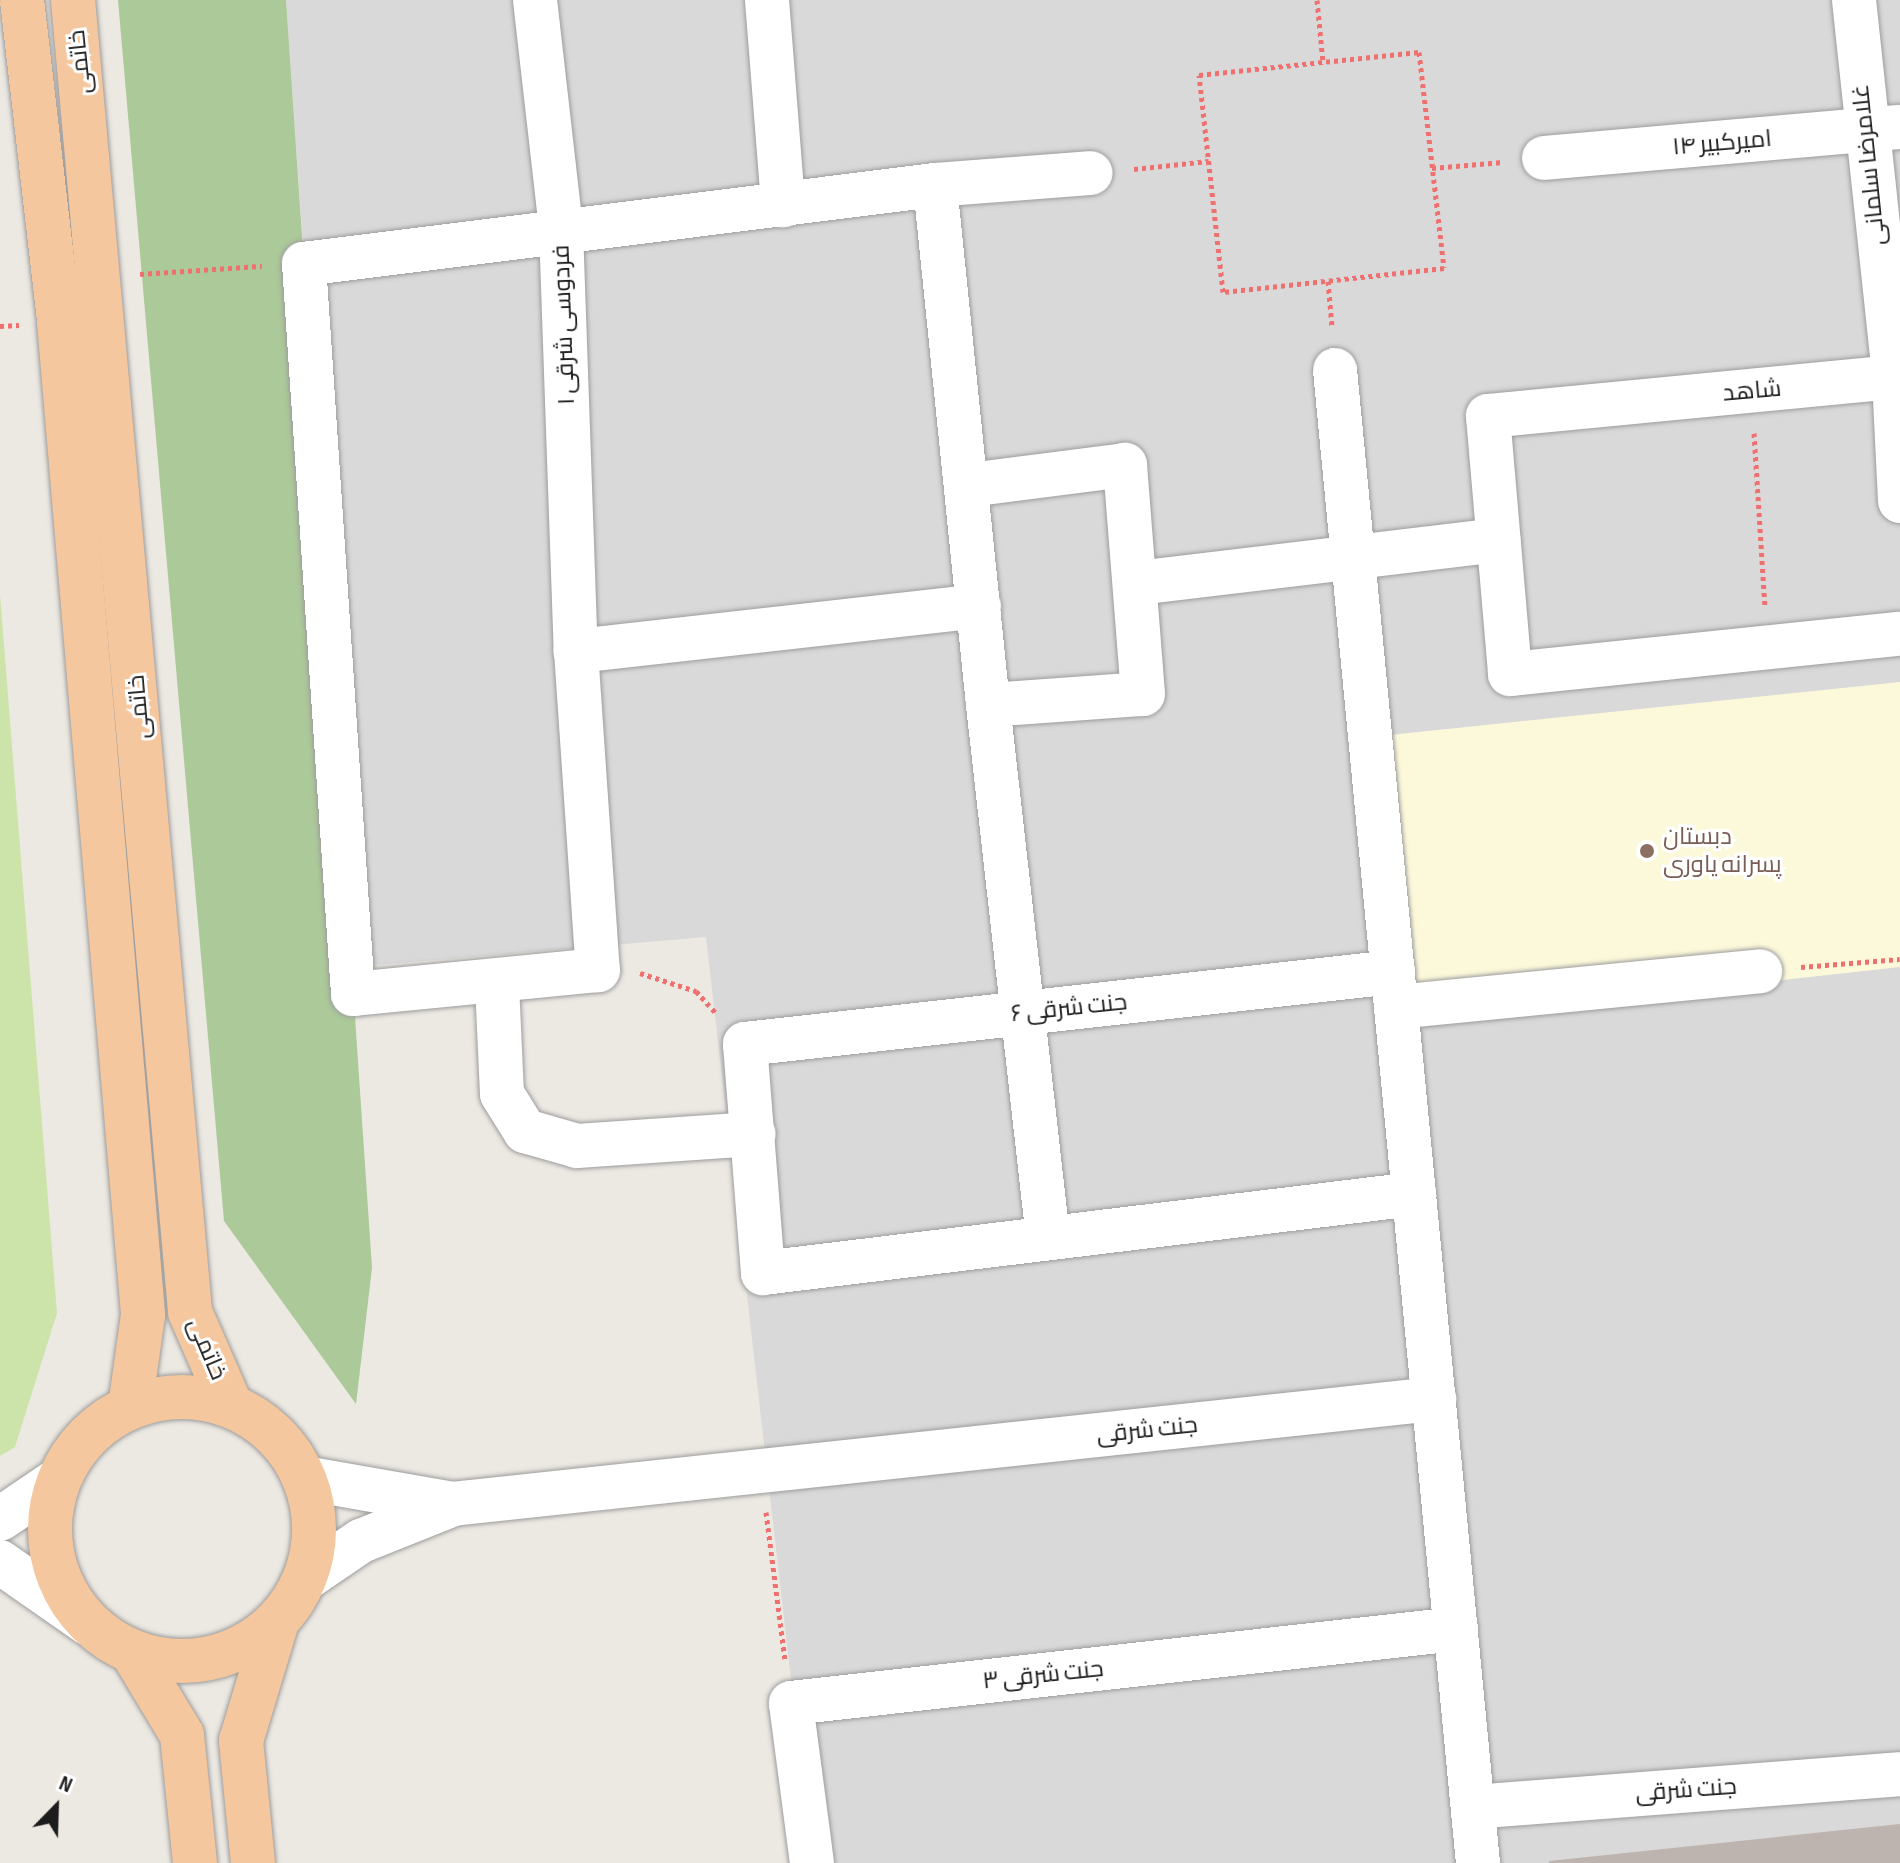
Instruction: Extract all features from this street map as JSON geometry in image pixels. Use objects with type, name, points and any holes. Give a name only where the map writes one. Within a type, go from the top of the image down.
[{"type":"main road","name":"خاتمی","points":[[22,0],[59,322],[142,1299],[130,1407]]},
{"type":"main road","name":"خاتمی","points":[[73,0],[103,276],[190,1312],[231,1406]]},
{"type":"main road","points":[[253,1863],[241,1741],[277,1622],[305,1579],[314,1523],[304,1478],[278,1439],[231,1406],[163,1397],[130,1407],[75,1449],[59,1479],[49,1517],[51,1555],[65,1592],[89,1624],[132,1652],[170,1661],[209,1659],[277,1622]]},
{"type":"main road","points":[[132,1652],[182,1735],[195,1863]]},
{"type":"street","name":"فردوسی شرقی ۱","points":[[535,0],[561,229],[576,651],[598,970]]},
{"type":"street","points":[[767,0],[783,205]]},
{"type":"street","name":"غلامرضا سلمانی","points":[[1854,0],[1882,129],[1894,377]]},
{"type":"street","name":"امیرکبیر ۱۴","points":[[1544,158],[1882,129]]},
{"type":"street","points":[[598,970],[497,984],[353,994],[304,264],[561,229],[935,185],[1091,173]]},
{"type":"street","points":[[935,185],[969,485],[988,705],[1048,1238]]},
{"type":"street","points":[[1335,370],[1478,1863]]},
{"type":"street","points":[[1894,377],[1900,501]]},
{"type":"street","name":"شاهد","points":[[1498,540],[1488,416],[1894,377]]},
{"type":"street","points":[[969,485],[1125,465],[1137,583],[1143,694],[988,705]]},
{"type":"street","points":[[1137,583],[1498,540],[1510,674],[1768,652],[1900,634]]},
{"type":"street","points":[[576,651],[979,606]]},
{"type":"street","name":"جنت شرقی ۶","points":[[745,1044],[1024,1013],[1760,971]]},
{"type":"street","points":[[497,984],[502,1094],[525,1131],[577,1146],[754,1134]]},
{"type":"street","points":[[745,1044],[763,1273],[1414,1194]]},
{"type":"street","name":"جنت شرقی","points":[[453,1504],[1434,1399]]},
{"type":"street","points":[[304,1478],[453,1504]]},
{"type":"street","points":[[0,1519],[59,1479]]},
{"type":"street","points":[[305,1579],[361,1541],[453,1504]]},
{"type":"street","points":[[0,1562],[89,1624]]},
{"type":"street","name":"جنت شرقی ۳","points":[[791,1703],[1456,1629]]},
{"type":"street","points":[[791,1703],[812,1863]]},
{"type":"street","name":"جنت شرقی","points":[[1473,1807],[1900,1774]]},
{"type":"path","points":[[1317,0],[1323,62]]},
{"type":"path","points":[[1419,52],[1444,268],[1223,292],[1209,161],[1199,75],[1419,52]]},
{"type":"path","points":[[1432,168],[1544,158]]},
{"type":"path","points":[[1091,173],[1209,161]]},
{"type":"path","points":[[103,276],[304,264]]},
{"type":"path","points":[[1751,391],[1768,652]]},
{"type":"path","points":[[1760,971],[1900,959]]},
{"type":"path","points":[[598,970],[649,974],[696,991],[745,1044]]},
{"type":"path","points":[[761,1471],[791,1703]]},
{"type":"shaded area","points":[[286,0],[1900,0],[1900,1863],[812,1863],[706,937],[353,967]]},
{"type":"shaded area","name":"دبستان پسرانه یاوری","points":[[1900,682],[1900,967],[1518,1009],[1411,991],[1380,736]]},
{"type":"green space","points":[[118,0],[286,0],[372,1268],[356,1404],[224,1221]]},
{"type":"green space","points":[[0,595],[57,1313],[15,1447],[0,1456]]},
{"type":"building","points":[[1900,1824],[1900,1863],[1549,1863],[1549,1861]]},
{"type":"place","name":"دبستان پسرانه یاوری","points":[[1647,851]]}]
